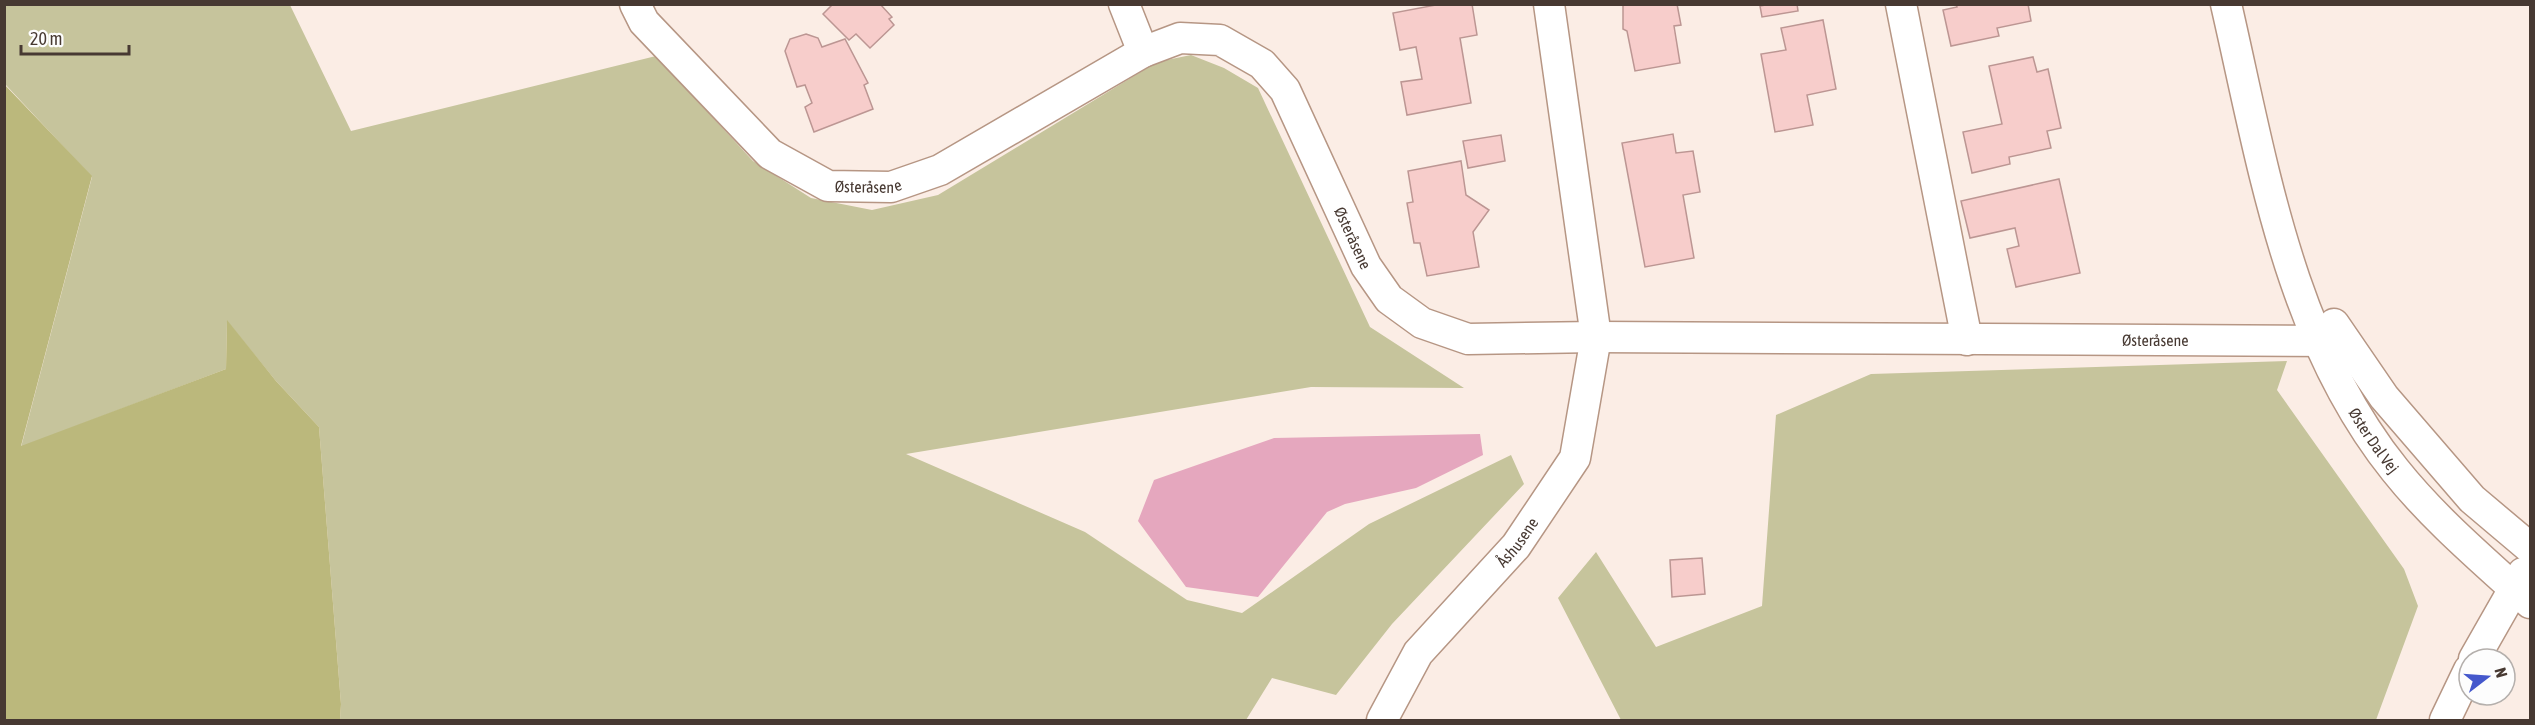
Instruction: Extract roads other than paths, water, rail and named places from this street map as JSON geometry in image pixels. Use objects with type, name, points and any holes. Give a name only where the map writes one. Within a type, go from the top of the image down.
[{"type":"street","name":"Østeråsene","points":[[635,4],[644,22],[770,154],[828,186],[891,188],[940,170],[1143,52],[1180,38],[1220,40],[1262,64],[1285,90],[1366,266],[1389,299],[1422,323],[1468,339],[1596,337],[2331,340]]},
{"type":"street","points":[[1124,4],[1143,52]]},
{"type":"street","points":[[1550,4],[1596,337]]},
{"type":"street","points":[[1901,4],[1967,340]]},
{"type":"street","name":"Øster Dal Vej","points":[[2226,4],[2279,233],[2331,340],[2354,410],[2394,470],[2456,536],[2522,596]]},
{"type":"street","name":"Åshusene","points":[[1382,720],[1418,653],[1516,546],[1575,458],[1596,337]]},
{"type":"street","name":"Øster Dal Vej","points":[[2331,340],[2384,397],[2472,499],[2530,548]]},
{"type":"street","points":[[2483,647],[2522,596],[2530,560]]},
{"type":"street","points":[[2445,720],[2457,695]]}]
